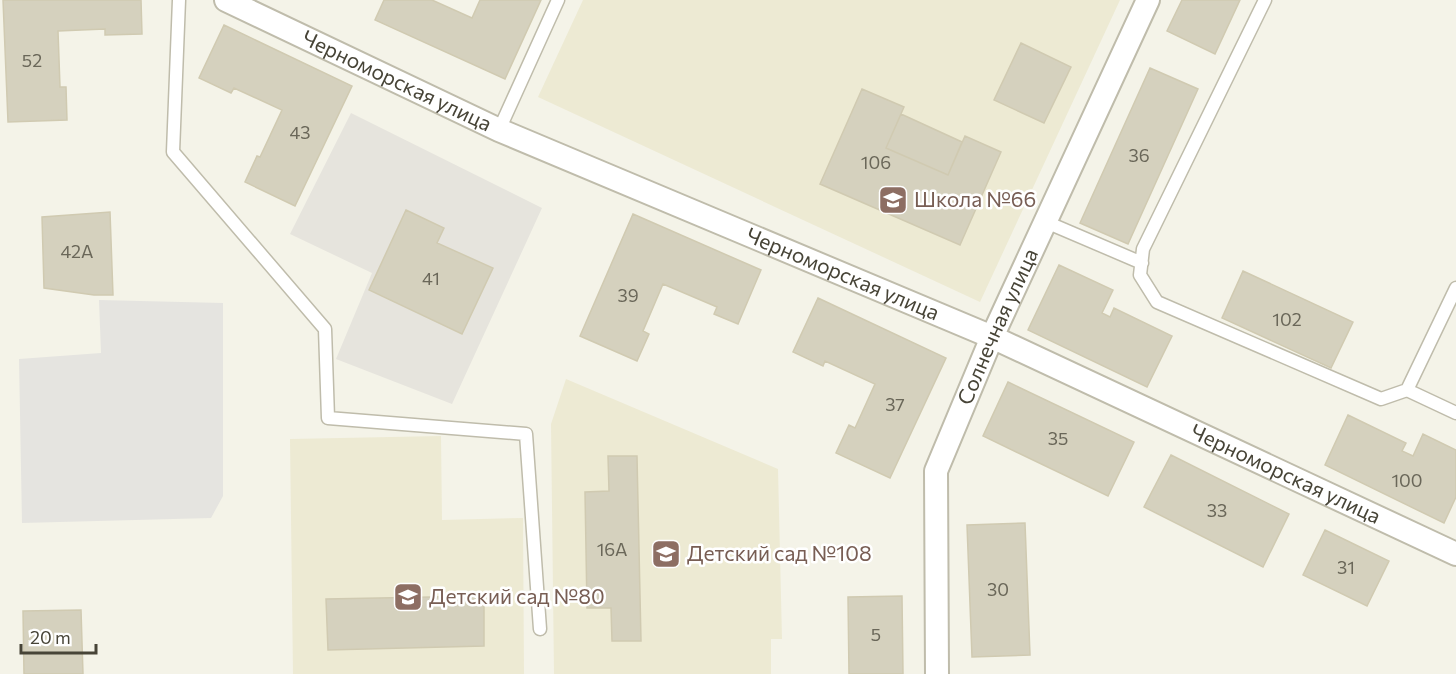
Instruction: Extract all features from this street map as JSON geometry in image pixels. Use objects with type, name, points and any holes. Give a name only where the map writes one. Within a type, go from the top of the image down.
[{"type":"street","name":"Черноморская улица","points":[[226,0],[500,130],[992,337],[1456,554]]},
{"type":"street","name":"Солнечная улица","points":[[937,674],[936,471],[992,337],[1148,0]]},
{"type":"lane","points":[[179,0],[172,152],[325,329],[328,418],[526,434],[540,629]]},
{"type":"lane","points":[[500,130],[558,0]]},
{"type":"lane","points":[[1265,0],[1143,249],[1140,275],[1157,302],[1381,399],[1407,390],[1456,413]]},
{"type":"lane","points":[[1046,222],[1142,262]]},
{"type":"lane","points":[[1407,390],[1456,288]]},
{"type":"shaded area","name":"Школа №66","points":[[583,0],[1120,0],[980,302],[538,97]]},
{"type":"shaded area","points":[[351,113],[542,208],[452,404],[336,359],[372,273],[290,234]]},
{"type":"shaded area","points":[[99,300],[223,303],[223,496],[211,518],[22,523],[19,359],[101,353]]},
{"type":"shaded area","name":"Детский сад №108","points":[[566,379],[778,469],[782,639],[771,639],[771,674],[554,674],[551,424]]},
{"type":"shaded area","name":"Детский сад №80","points":[[441,436],[442,520],[523,518],[524,674],[293,674],[290,439]]},
{"type":"building","points":[[3,0],[141,0],[142,34],[105,35],[105,29],[58,31],[60,87],[66,87],[67,120],[8,122]]},
{"type":"building","points":[[384,0],[432,0],[472,18],[480,0],[541,0],[505,79],[375,20]]},
{"type":"building","points":[[1182,0],[1240,0],[1215,54],[1167,31]]},
{"type":"building","points":[[224,25],[352,86],[295,206],[245,182],[257,156],[260,157],[282,110],[234,88],[231,93],[199,78]]},
{"type":"building","points":[[1021,43],[1071,67],[1044,123],[994,100]]},
{"type":"building","points":[[1150,68],[1198,89],[1128,244],[1080,223]]},
{"type":"building","points":[[862,89],[904,107],[886,148],[948,175],[965,136],[1001,152],[960,245],[820,184]]},
{"type":"building","points":[[901,114],[962,142],[948,175],[886,148]]},
{"type":"building","points":[[406,210],[444,228],[437,243],[493,268],[462,334],[369,290]]},
{"type":"building","points":[[110,212],[113,295],[94,295],[44,288],[42,217]]},
{"type":"building","points":[[633,214],[761,270],[738,324],[714,314],[717,307],[663,284],[643,331],[649,334],[637,361],[580,336]]},
{"type":"building","points":[[1059,265],[1113,290],[1102,313],[1110,317],[1114,308],[1172,336],[1147,387],[1028,330]]},
{"type":"building","points":[[1243,271],[1353,322],[1331,368],[1222,318]]},
{"type":"building","points":[[818,298],[946,358],[890,478],[836,453],[849,425],[855,428],[875,384],[825,361],[823,366],[793,352]]},
{"type":"building","points":[[1008,382],[1134,442],[1108,496],[983,436]]},
{"type":"building","points":[[1348,415],[1406,443],[1402,451],[1413,456],[1423,434],[1456,450],[1456,497],[1444,523],[1325,465]]},
{"type":"building","points":[[1171,455],[1289,514],[1263,567],[1144,507]]},
{"type":"building","points":[[608,456],[637,456],[641,641],[612,641],[611,608],[587,608],[585,492],[609,491]]},
{"type":"building","points":[[1025,523],[1030,655],[972,657],[967,525]]},
{"type":"building","points":[[1325,530],[1389,561],[1367,606],[1303,575]]},
{"type":"building","points":[[484,596],[484,646],[328,650],[326,599]]},
{"type":"building","points":[[902,596],[903,674],[849,674],[848,597]]},
{"type":"building","points":[[81,610],[83,674],[24,674],[23,611]]},
{"type":"place","name":"Школа №66","points":[[893,200]]},
{"type":"place","name":"Детский сад №108","points":[[666,554]]},
{"type":"place","name":"Детский сад №80","points":[[408,597]]}]
